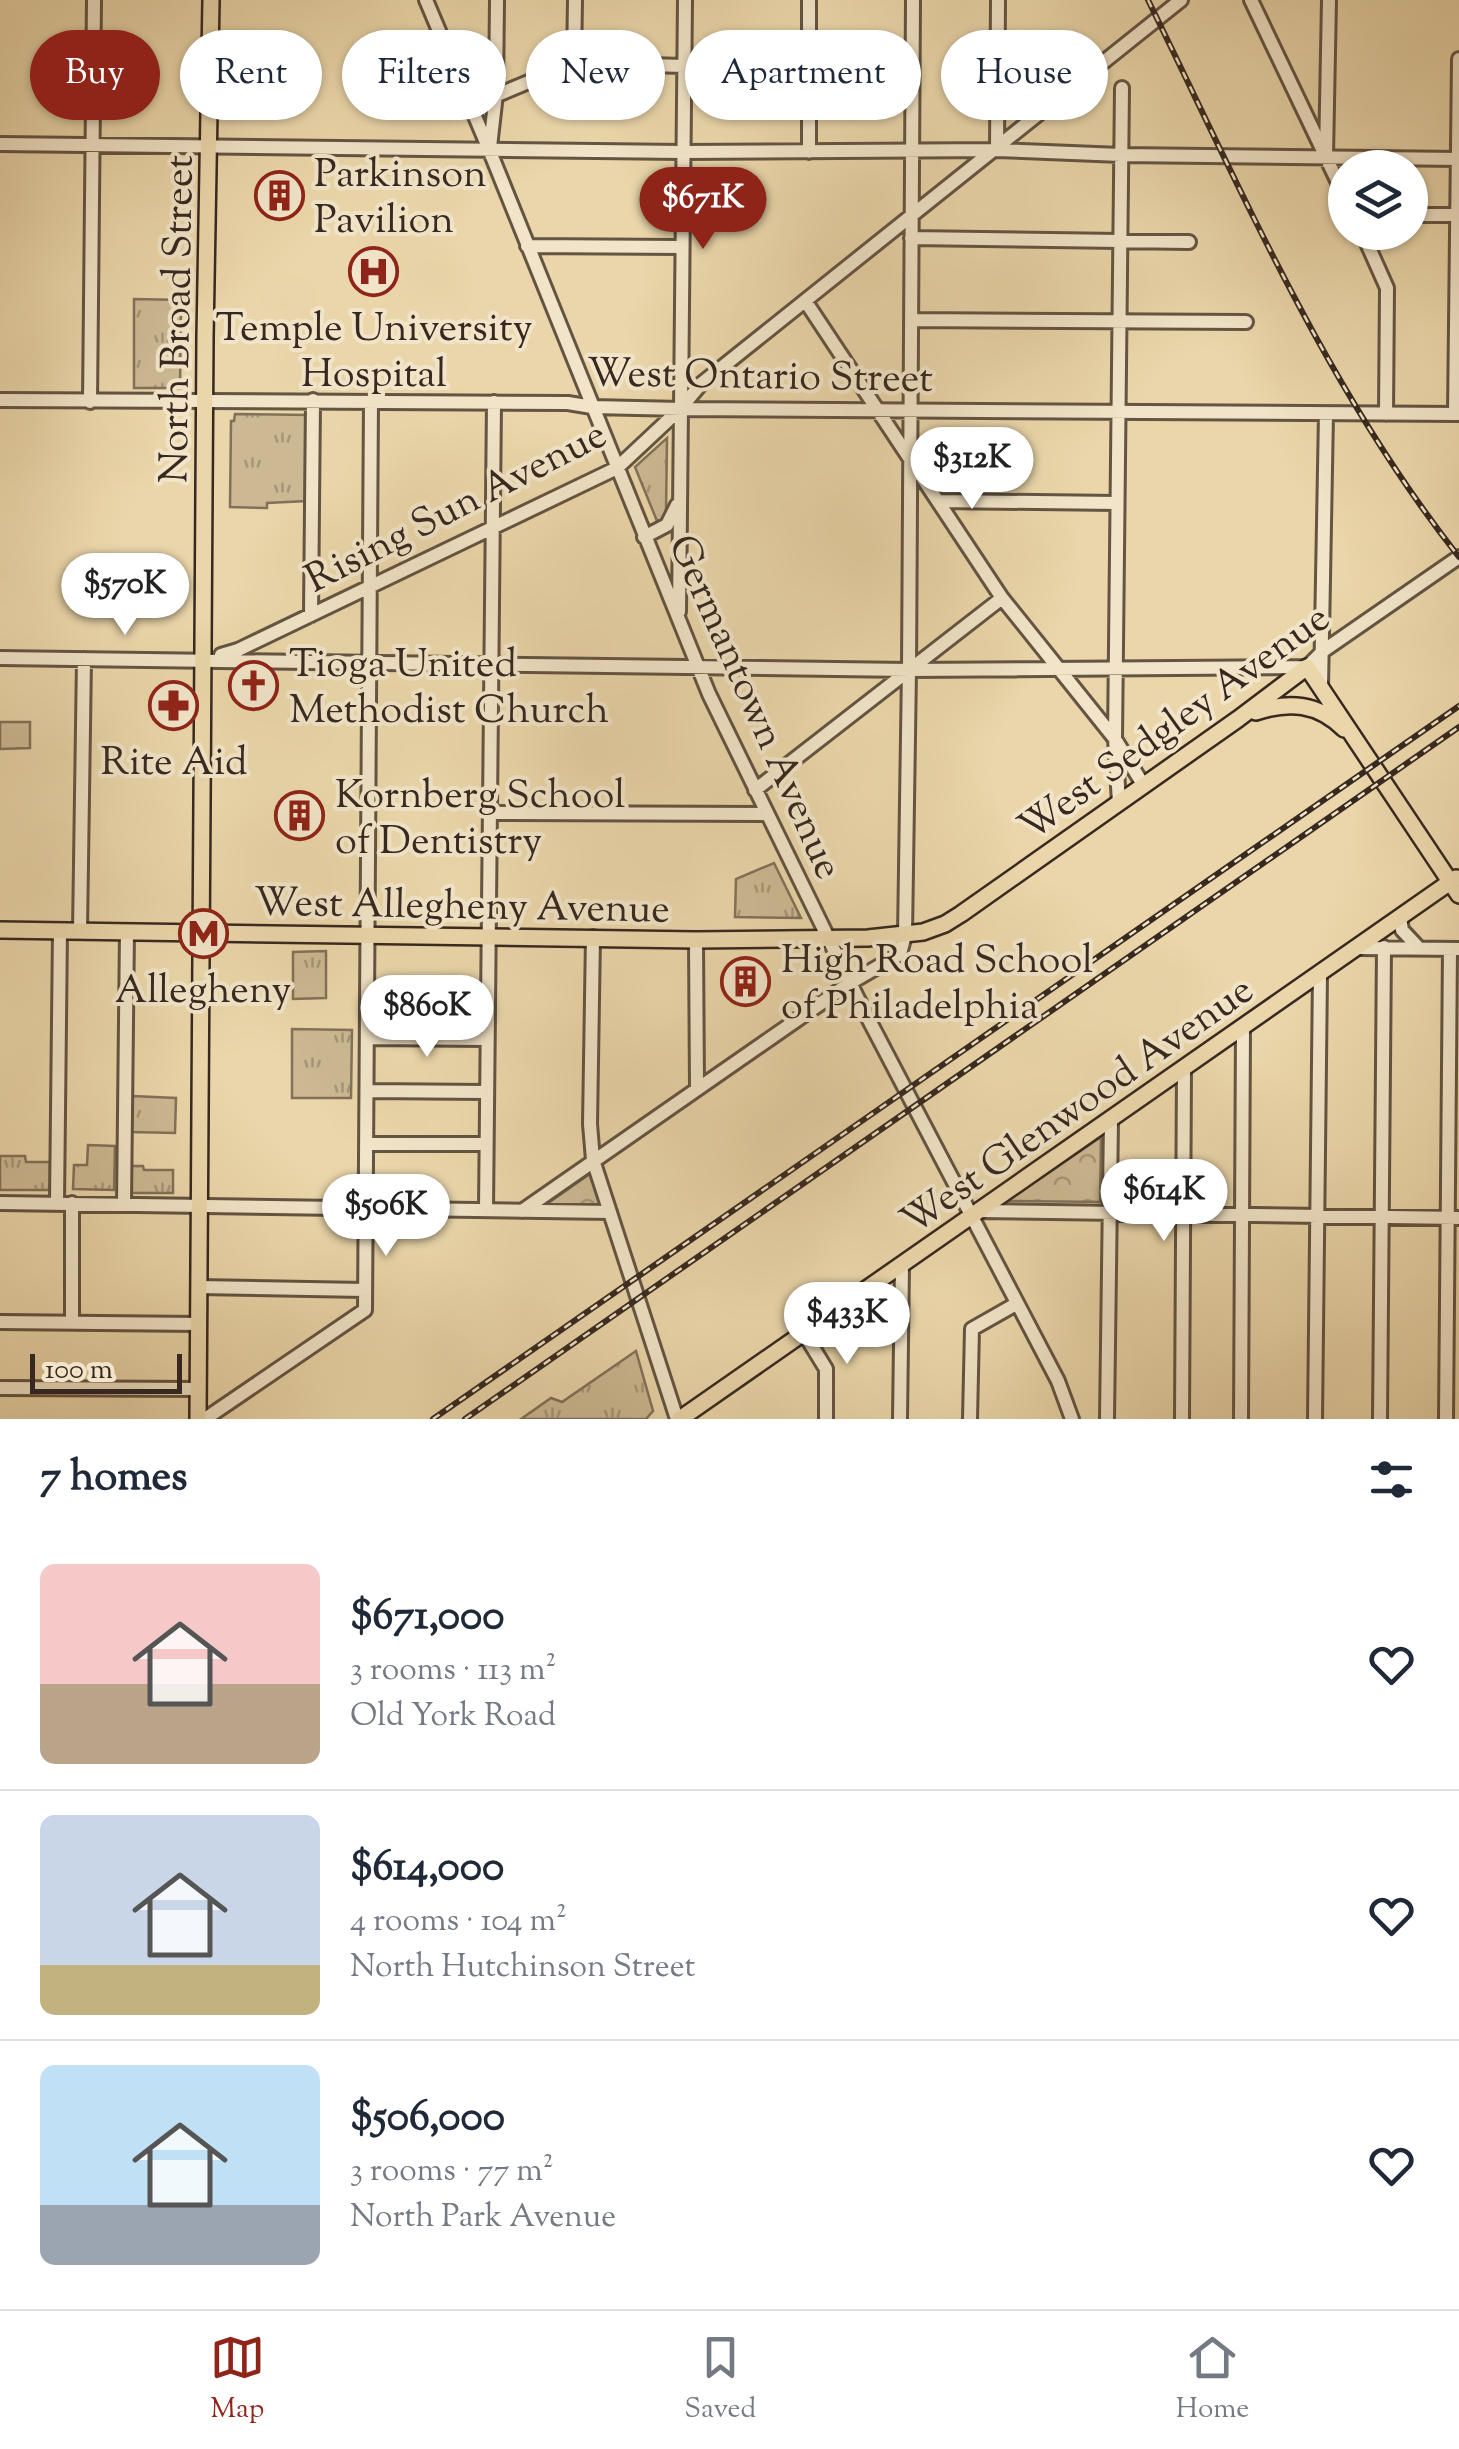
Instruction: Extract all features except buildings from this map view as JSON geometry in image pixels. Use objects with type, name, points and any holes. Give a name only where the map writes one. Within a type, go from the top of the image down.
[{"type":"main road","name":"North Broad Street","points":[[202,1419],[198,1389],[198,1206],[212,0]]},
{"type":"main road","points":[[1307,667],[1456,884]]},
{"type":"main road","name":"West Sedgley Avenue","points":[[923,932],[946,924],[1307,667]]},
{"type":"main road","points":[[1238,719],[1292,703],[1328,717],[1356,741]]},
{"type":"main road","name":"West Glenwood Avenue","points":[[678,1419],[1400,918],[1456,884]]},
{"type":"main road","name":"West Allegheny Avenue","points":[[0,930],[696,940],[923,932]]},
{"type":"street","points":[[90,402],[94,0]]},
{"type":"street","name":"Germantown Avenue","points":[[426,0],[439,30]]},
{"type":"street","points":[[497,0],[497,30]]},
{"type":"street","points":[[575,30],[576,0]]},
{"type":"street","points":[[680,624],[685,0]]},
{"type":"street","points":[[808,152],[809,0]]},
{"type":"street","points":[[522,1210],[850,983],[900,954],[905,935],[910,670],[913,0]]},
{"type":"street","points":[[996,150],[998,0]]},
{"type":"street","name":"Rising Sun Avenue","points":[[205,660],[238,650],[616,468],[680,410],[701,384],[1181,0]]},
{"type":"street","points":[[1251,0],[1328,162]]},
{"type":"street","points":[[1326,158],[1329,0]]},
{"type":"street","points":[[1457,414],[1459,59]]},
{"type":"street","points":[[665,65],[684,66]]},
{"type":"street","points":[[1119,802],[1114,739],[1122,88]]},
{"type":"street","name":"Germantown Avenue","points":[[477,120],[696,665],[850,983],[1058,1381],[1072,1419]]},
{"type":"street","points":[[490,150],[493,120]]},
{"type":"street","points":[[0,144],[683,152],[996,150],[1459,159]]},
{"type":"street","points":[[1428,218],[1458,224]]},
{"type":"street","points":[[910,238],[1189,242]]},
{"type":"street","points":[[527,246],[682,247]]},
{"type":"street","points":[[1370,250],[1387,288],[1386,414]]},
{"type":"street","points":[[806,302],[1002,598],[1114,739],[1144,786]]},
{"type":"street","points":[[911,320],[1246,322]]},
{"type":"street","name":"West Ontario Street","points":[[0,400],[568,402],[592,407],[680,410],[878,412],[1457,414]]},
{"type":"street","points":[[310,615],[313,400]]},
{"type":"street","points":[[202,1419],[365,1310],[370,401]]},
{"type":"street","points":[[486,1210],[494,402]]},
{"type":"street","points":[[1321,688],[1326,414]]},
{"type":"street","points":[[939,501],[1117,503]]},
{"type":"street","points":[[644,536],[666,525],[678,503]]},
{"type":"street","name":"West Sedgley Avenue","points":[[1307,667],[1455,560]]},
{"type":"street","points":[[755,790],[1002,598]]},
{"type":"street","points":[[0,658],[910,670],[1307,667]]},
{"type":"street","points":[[80,930],[84,659]]},
{"type":"street","points":[[490,813],[766,814]]},
{"type":"street","points":[[1400,918],[1402,930],[1417,946]]},
{"type":"street","points":[[60,930],[65,1203],[72,1322]]},
{"type":"street","points":[[124,1204],[127,931]]},
{"type":"street","points":[[593,938],[593,1160],[678,1419]]},
{"type":"street","points":[[696,940],[696,1088]]},
{"type":"street","points":[[1380,1419],[1384,947]]},
{"type":"street","points":[[1358,948],[1455,949],[1454,1218],[1446,1419]]},
{"type":"street","points":[[1314,1419],[1320,974]]},
{"type":"street","points":[[1241,1419],[1243,1028]]},
{"type":"street","points":[[368,1038],[487,1039]]},
{"type":"street","points":[[1182,1419],[1184,1069]]},
{"type":"street","points":[[368,1091],[486,1092]]},
{"type":"street","points":[[1107,1419],[1111,1120]]},
{"type":"street","points":[[367,1144],[486,1144]]},
{"type":"street","points":[[0,1203],[610,1212]]},
{"type":"street","points":[[974,1214],[1454,1218]]},
{"type":"street","points":[[900,1419],[902,1265]]},
{"type":"street","points":[[198,1287],[364,1298]]},
{"type":"street","points":[[970,1419],[972,1329],[1016,1304]]},
{"type":"street","points":[[0,1322],[198,1324]]},
{"type":"street","points":[[804,1333],[826,1369],[826,1419]]},
{"type":"street","points":[[0,1388],[198,1389]]},
{"type":"green space","points":[[134,299],[181,300],[180,388],[134,388]]},
{"type":"green space","points":[[235,414],[309,415],[307,501],[267,503],[267,508],[230,507],[231,421]]},
{"type":"green space","points":[[667,438],[666,513],[657,521],[635,467]]},
{"type":"green space","points":[[0,722],[30,722],[30,748],[0,749]]},
{"type":"green space","points":[[774,863],[801,918],[735,917],[736,879]]},
{"type":"green space","points":[[326,951],[326,998],[293,999],[293,952]]},
{"type":"green space","points":[[292,1029],[352,1030],[351,1098],[292,1098]]},
{"type":"green space","points":[[132,1096],[176,1098],[175,1133],[131,1132]]},
{"type":"green space","points":[[1101,1137],[1100,1202],[1007,1201]]},
{"type":"green space","points":[[88,1145],[115,1146],[114,1190],[73,1189],[74,1165],[87,1165]]},
{"type":"green space","points":[[0,1156],[50,1162],[50,1190],[0,1190]]},
{"type":"green space","points":[[127,1166],[173,1170],[173,1193],[127,1193]]},
{"type":"green space","points":[[594,1171],[606,1208],[544,1206]]},
{"type":"green space","points":[[636,1351],[653,1411],[646,1419],[521,1419],[551,1398],[562,1402]]},
{"type":"railway","points":[[1148,0],[1327,357],[1411,492],[1459,557]]},
{"type":"railway","points":[[433,1419],[1459,706]]},
{"type":"railway","points":[[465,1419],[1459,727]]},
{"type":"place","name":"Parkinson Pavilion","points":[[279,195]]},
{"type":"place","name":"Temple University Hospital","points":[[374,271]]},
{"type":"place","name":"Tioga United Methodist Church","points":[[254,685]]},
{"type":"place","name":"Rite Aid","points":[[174,705]]},
{"type":"place","name":"Kornberg School of Dentistry","points":[[300,816]]},
{"type":"place","name":"Allegheny","points":[[203,933]]},
{"type":"place","name":"High Road School of Philadelphia","points":[[746,981]]}]
